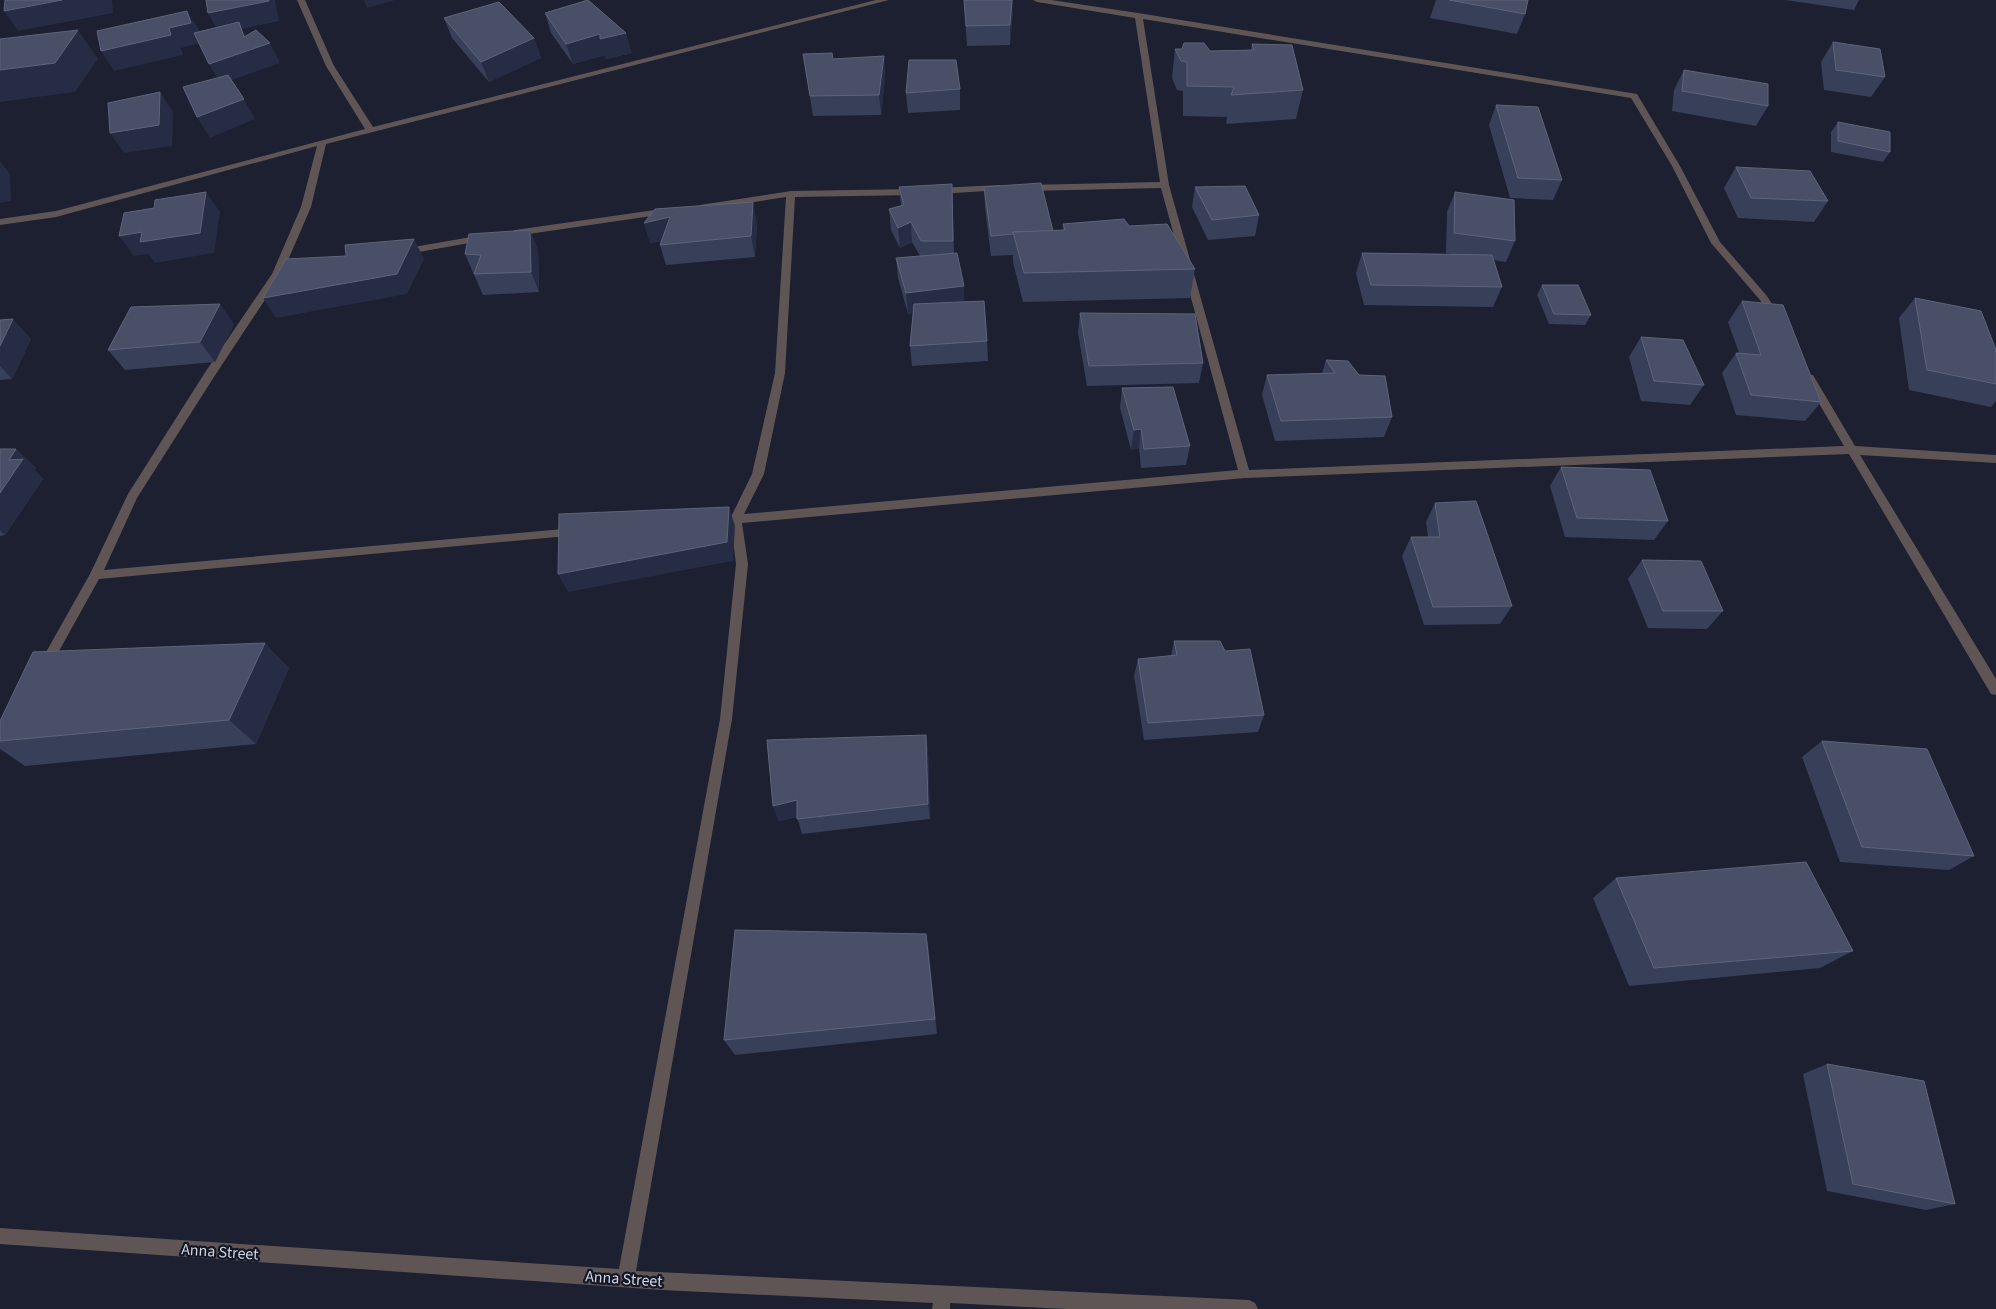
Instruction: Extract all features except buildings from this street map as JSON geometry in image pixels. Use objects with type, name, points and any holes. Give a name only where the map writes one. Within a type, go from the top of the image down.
[{"type":"street","points":[[301,0],[330,66],[371,131]]},
{"type":"street","points":[[0,222],[56,214],[322,142],[885,0]]},
{"type":"street","points":[[1038,0],[1634,96],[1676,166],[1716,243],[1764,298],[1777,322]]},
{"type":"street","points":[[1138,15],[1165,185],[1245,474]]},
{"type":"street","points":[[38,678],[95,575],[132,496],[208,377],[282,274],[306,207],[322,142]]},
{"type":"street","points":[[390,254],[498,235],[791,194],[1165,185]]},
{"type":"street","points":[[626,1278],[726,719],[742,564],[736,519],[758,474],[780,373],[791,194]]},
{"type":"street","points":[[1805,370],[1996,690]]},
{"type":"street","points":[[706,521],[1245,474],[1852,450],[1996,460]]},
{"type":"street","points":[[95,575],[587,531]]},
{"type":"street","name":"Anna Street","points":[[0,1236],[942,1301],[1249,1309]]}]
